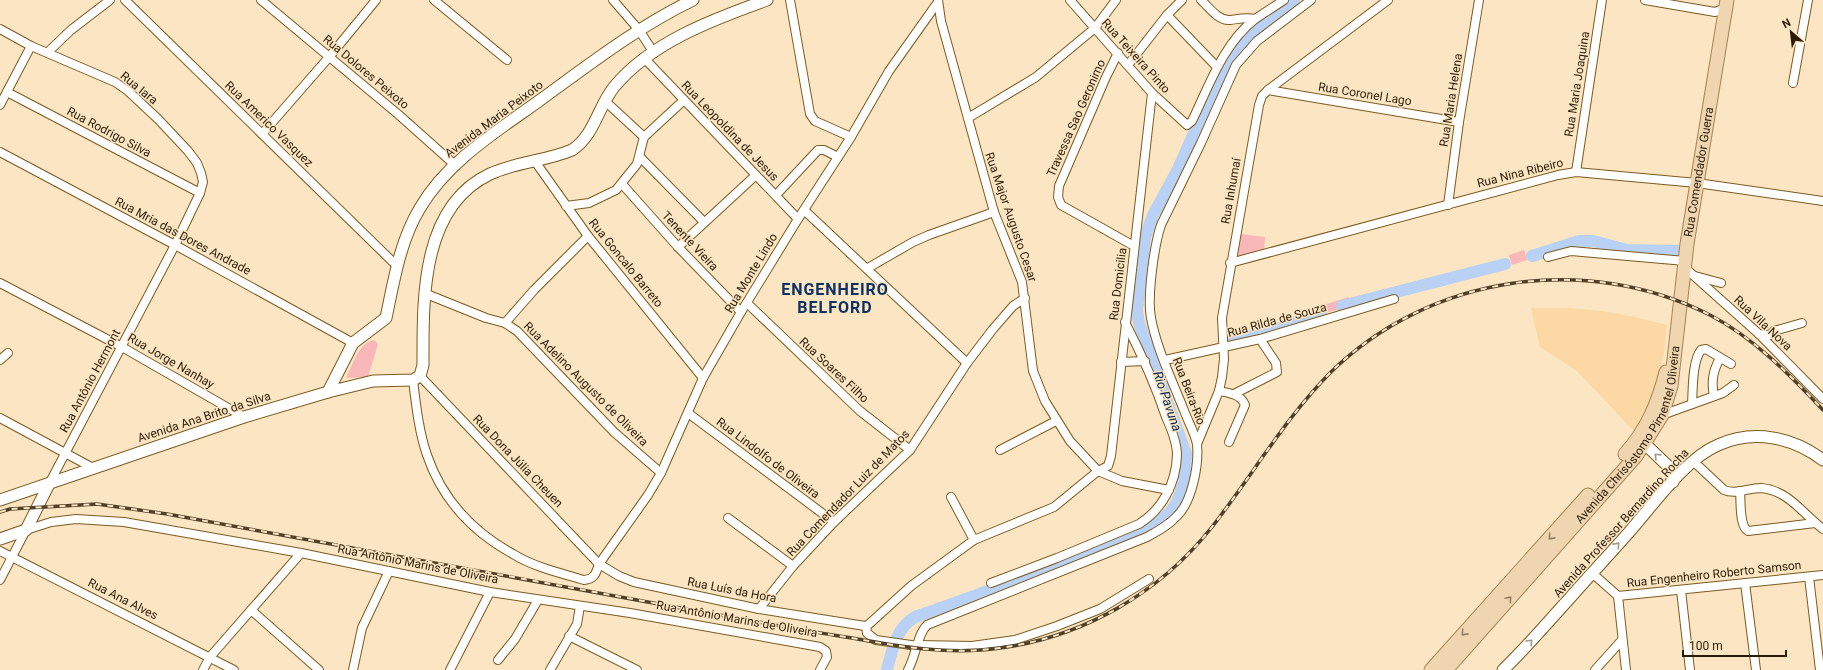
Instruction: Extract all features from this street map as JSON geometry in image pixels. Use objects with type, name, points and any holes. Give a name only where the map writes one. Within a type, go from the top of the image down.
[{"type":"main road","name":"Avenida Maria Peixoto","points":[[353,342],[386,318],[397,266],[412,222],[434,188],[454,165],[493,134],[639,30],[691,0]]},
{"type":"main road","points":[[416,378],[423,365],[424,293],[433,247],[443,223],[461,196],[489,174],[534,160],[563,154],[578,146],[590,131],[605,101],[619,81],[650,56],[714,20],[767,0]]},
{"type":"main road","name":"Rua Comendador Guerra","points":[[1675,344],[1697,184],[1726,4]]},
{"type":"main road","points":[[328,392],[353,342]]},
{"type":"main road","name":"Avenida Chrisóstomo Pimentel Oliveira","points":[[1446,670],[1639,445],[1662,415],[1671,386],[1675,344]]},
{"type":"main road","name":"Avenida Chrisóstomo Pimentel Oliveira","points":[[1431,670],[1639,445],[1655,409],[1675,344]]},
{"type":"main road","name":"Avenida Ana Brito da Silva","points":[[0,500],[244,417],[328,392],[374,381],[416,378]]},
{"type":"main road","name":"Avenida Professor Bernardino Rocha","points":[[1503,670],[1673,482],[1707,451],[1731,440],[1758,436],[1786,440],[1798,444],[1823,460]]},
{"type":"main road","points":[[1639,445],[1670,468],[1673,482]]},
{"type":"main road","points":[[1670,468],[1690,465]]},
{"type":"main road","name":"Rua Antônio Hermont","points":[[26,530],[49,484]]},
{"type":"main road","name":"Rua Antônio Marins de Oliveira","points":[[0,539],[26,530]]},
{"type":"street","points":[[48,52],[70,30],[110,0]]},
{"type":"street","name":"Rua Americo Vasquez","points":[[125,0],[397,266]]},
{"type":"street","name":"Rua Dolores Peixoto","points":[[261,0],[330,56],[399,115],[454,165]]},
{"type":"street","points":[[262,134],[330,56],[376,0]]},
{"type":"street","points":[[434,0],[507,60]]},
{"type":"street","name":"Rua Leopoldina de Jesus","points":[[614,0],[639,30],[650,56],[684,100],[798,219]]},
{"type":"street","points":[[790,0],[810,114],[815,121],[851,137]]},
{"type":"street","name":"Rua Teixeira Pinto","points":[[1070,0],[1152,93],[1187,125],[1192,121],[1217,68]]},
{"type":"street","points":[[968,118],[1036,77],[1095,28],[1116,0]]},
{"type":"street","points":[[1128,65],[1167,15],[1182,0]]},
{"type":"street","points":[[1201,0],[1218,17],[1224,20],[1241,17],[1255,19]]},
{"type":"street","points":[[1167,15],[1217,68],[1242,31],[1255,19],[1284,0]]},
{"type":"street","name":"Rua Beira-Rio","points":[[908,670],[923,629],[936,621],[1147,537],[1164,527],[1178,516],[1186,503],[1193,484],[1196,465],[1196,444],[1154,329],[1150,304],[1155,251],[1162,225],[1236,65],[1257,41],[1311,0]]},
{"type":"street","name":"Rua Inhumaí","points":[[1196,444],[1219,391],[1223,368],[1222,318],[1230,263],[1262,96],[1388,0]]},
{"type":"street","name":"Rua Maria Helena","points":[[1448,205],[1459,122],[1479,0]]},
{"type":"street","name":"Rua Maria Joaquina","points":[[1576,172],[1602,0]]},
{"type":"street","points":[[1645,0],[1678,3],[1715,12],[1726,4]]},
{"type":"street","points":[[1794,83],[1808,0]]},
{"type":"street","name":"Rua Monte Lindo","points":[[416,378],[426,454],[443,491],[457,511],[475,528],[513,554],[546,568],[584,580],[590,579],[596,574],[599,564],[644,501],[661,473],[703,378],[741,312],[798,219],[851,137],[889,71],[938,1]]},
{"type":"street","name":"Rua Major Augusto Cesar","points":[[938,1],[941,21],[994,212],[1019,272],[1025,298],[1033,371],[1045,401],[1056,421],[1078,450],[1098,471],[1122,480],[1169,490]]},
{"type":"street","name":"Rua Iara","points":[[0,28],[31,46],[115,82],[128,91],[188,151],[197,163],[203,182],[200,193]]},
{"type":"street","points":[[0,105],[31,46]]},
{"type":"street","name":"Travessa Sao Geronimo","points":[[1118,53],[1106,77],[1059,186],[1058,197],[1061,205],[1134,246]]},
{"type":"street","name":"Rua Coronel Lago","points":[[1268,90],[1459,122]]},
{"type":"street","name":"Rua Rodrigo Silva","points":[[7,92],[200,193]]},
{"type":"street","name":"Rua Domicilia","points":[[1098,471],[1106,469],[1111,456],[1152,93]]},
{"type":"street","points":[[566,206],[589,203],[598,200],[616,190],[637,164],[644,137],[684,100]]},
{"type":"street","points":[[605,101],[644,137]]},
{"type":"street","points":[[776,195],[818,150],[824,150],[838,157]]},
{"type":"street","name":"Rua Mria das Dores Andrade","points":[[0,152],[175,244],[353,342]]},
{"type":"street","points":[[640,157],[704,222]]},
{"type":"street","name":"Rua Goncalo Barreto","points":[[534,160],[588,236],[703,378]]},
{"type":"street","name":"Rua Nina Ribeiro","points":[[1230,263],[1576,172],[1697,184],[1823,201]]},
{"type":"street","points":[[678,247],[756,175]]},
{"type":"street","name":"Tenente Vieira","points":[[622,184],[678,247],[741,312]]},
{"type":"street","name":"Rua Antônio Hermont","points":[[49,484],[122,347],[200,193]]},
{"type":"street","points":[[804,210],[868,268],[967,363]]},
{"type":"street","points":[[868,268],[929,234],[994,212]]},
{"type":"street","points":[[505,323],[534,290],[588,236]]},
{"type":"street","points":[[1548,257],[1571,251],[1687,265],[1721,283]]},
{"type":"street","name":"Rua Vila Nova","points":[[1687,265],[1759,334],[1823,399]]},
{"type":"street","name":"Rua Jorge Nanhay","points":[[0,283],[122,347],[244,417]]},
{"type":"street","name":"Rua Adelino Augusto de Oliveira","points":[[424,293],[486,318],[505,323],[521,335],[614,432],[661,473]]},
{"type":"street","name":"Rua Comendador Luiz de Matos","points":[[759,609],[793,566],[834,522],[910,450],[967,363],[1004,315],[1013,306],[1025,298]]},
{"type":"street","name":"Rua Rilda de Souza","points":[[1165,360],[1260,339],[1394,299]]},
{"type":"street","name":"Rua Soares Filho","points":[[747,303],[860,411],[910,450]]},
{"type":"street","points":[[991,583],[1057,558],[1139,524],[1151,516],[1160,507],[1169,490],[1175,469],[1177,454],[1172,433],[1145,361],[1125,322]]},
{"type":"street","points":[[1759,334],[1770,335],[1774,331],[1802,323]]},
{"type":"street","points":[[1234,394],[1277,372],[1276,363],[1260,339]]},
{"type":"street","points":[[1692,404],[1695,371],[1698,356],[1701,350],[1706,349],[1731,364]]},
{"type":"street","points":[[0,360],[8,354]]},
{"type":"street","points":[[1714,396],[1712,377],[1720,358]]},
{"type":"street","points":[[1121,362],[1145,361]]},
{"type":"street","name":"Rua Dona Júlia Cheuen","points":[[416,378],[599,564]]},
{"type":"street","points":[[1662,415],[1724,393],[1734,386]]},
{"type":"street","points":[[1219,391],[1234,394],[1242,400],[1245,408],[1228,442]]},
{"type":"street","name":"Rua Lindolfo de Oliveira","points":[[688,413],[834,522]]},
{"type":"street","points":[[0,418],[93,468]]},
{"type":"street","points":[[1000,450],[1056,421]]},
{"type":"street","points":[[1690,465],[1724,490],[1730,492],[1761,488],[1779,492],[1823,529]]},
{"type":"street","points":[[1098,471],[1066,500],[1054,508],[974,540],[911,586],[870,624],[865,626],[867,632],[871,638],[902,644],[972,646],[996,644],[1015,640],[1057,626],[1100,609],[1149,580]]},
{"type":"street","points":[[1740,491],[1742,524],[1748,531],[1815,523]]},
{"type":"street","points":[[952,497],[974,540]]},
{"type":"street","points":[[728,518],[793,566]]},
{"type":"street","name":"Rua Antônio Marins de Oliveira","points":[[26,530],[51,522],[76,519],[132,523],[301,554],[490,592],[630,613],[820,647],[826,651],[827,657],[820,670]]},
{"type":"street","name":"Rua Antônio Hermont","points":[[0,580],[26,530]]},
{"type":"street","name":"Rua Ana Alves","points":[[0,550],[234,670]]},
{"type":"street","points":[[203,670],[210,657],[301,554]]},
{"type":"street","name":"Rua Luís da Hora","points":[[599,564],[619,576],[634,582],[759,609],[865,626]]},
{"type":"street","points":[[353,670],[362,628],[389,571]]},
{"type":"street","name":"Rua Engenheiro Roberto Samson","points":[[1592,573],[1618,596],[1823,575]]},
{"type":"street","points":[[1809,577],[1820,670]]},
{"type":"street","points":[[1745,583],[1756,670]]},
{"type":"street","points":[[1681,590],[1690,670]]},
{"type":"street","points":[[450,670],[490,592]]},
{"type":"street","points":[[1618,596],[1626,670]]},
{"type":"street","points":[[498,660],[515,639],[538,600]]},
{"type":"street","points":[[550,670],[578,620],[580,606]]},
{"type":"street","points":[[251,610],[319,670]]},
{"type":"street","points":[[570,636],[637,670]]},
{"type":"street","points":[[1595,670],[1622,640]]},
{"type":"shaded area","points":[[1241,234],[1265,237],[1264,251],[1242,257],[1237,256]]},
{"type":"shaded area","points":[[1524,250],[1527,260],[1512,265],[1509,255]]},
{"type":"shaded area","points":[[1349,297],[1351,302],[1341,305],[1342,308],[1322,314],[1321,311],[1318,312],[1317,307]]},
{"type":"shaded area","points":[[1531,308],[1567,308],[1602,311],[1667,325],[1664,353],[1657,381],[1648,405],[1634,431],[1577,371],[1540,347]]},
{"type":"shaded area","points":[[374,340],[378,344],[368,377],[346,378],[360,350],[368,342]]},
{"type":"waterway","name":"Rio Pavuna","points":[[887,670],[893,647],[899,633],[903,627],[915,617],[1037,573],[1141,531],[1164,518],[1175,506],[1183,484],[1186,454],[1139,323],[1137,310],[1145,237],[1153,215],[1178,169],[1221,73],[1240,44],[1252,32],[1294,0]]},
{"type":"waterway","points":[[1532,256],[1579,241],[1593,241],[1627,250],[1677,251]]},
{"type":"waterway","points":[[1342,306],[1505,264]]},
{"type":"waterway","points":[[1233,341],[1270,331],[1321,313]]},
{"type":"railway","points":[[0,512],[10,509],[97,504],[167,514],[697,611],[889,644],[926,649],[963,651],[981,650],[1031,642],[1061,634],[1118,608],[1144,591],[1169,572],[1191,551],[1212,527],[1299,408],[1331,372],[1371,339],[1415,313],[1462,295],[1511,284],[1562,280],[1612,284],[1662,295],[1710,315],[1741,334],[1784,370],[1823,410]]},
{"type":"district","name":"ENGENHEIRO BELFORD","points":[[835,298]]}]
